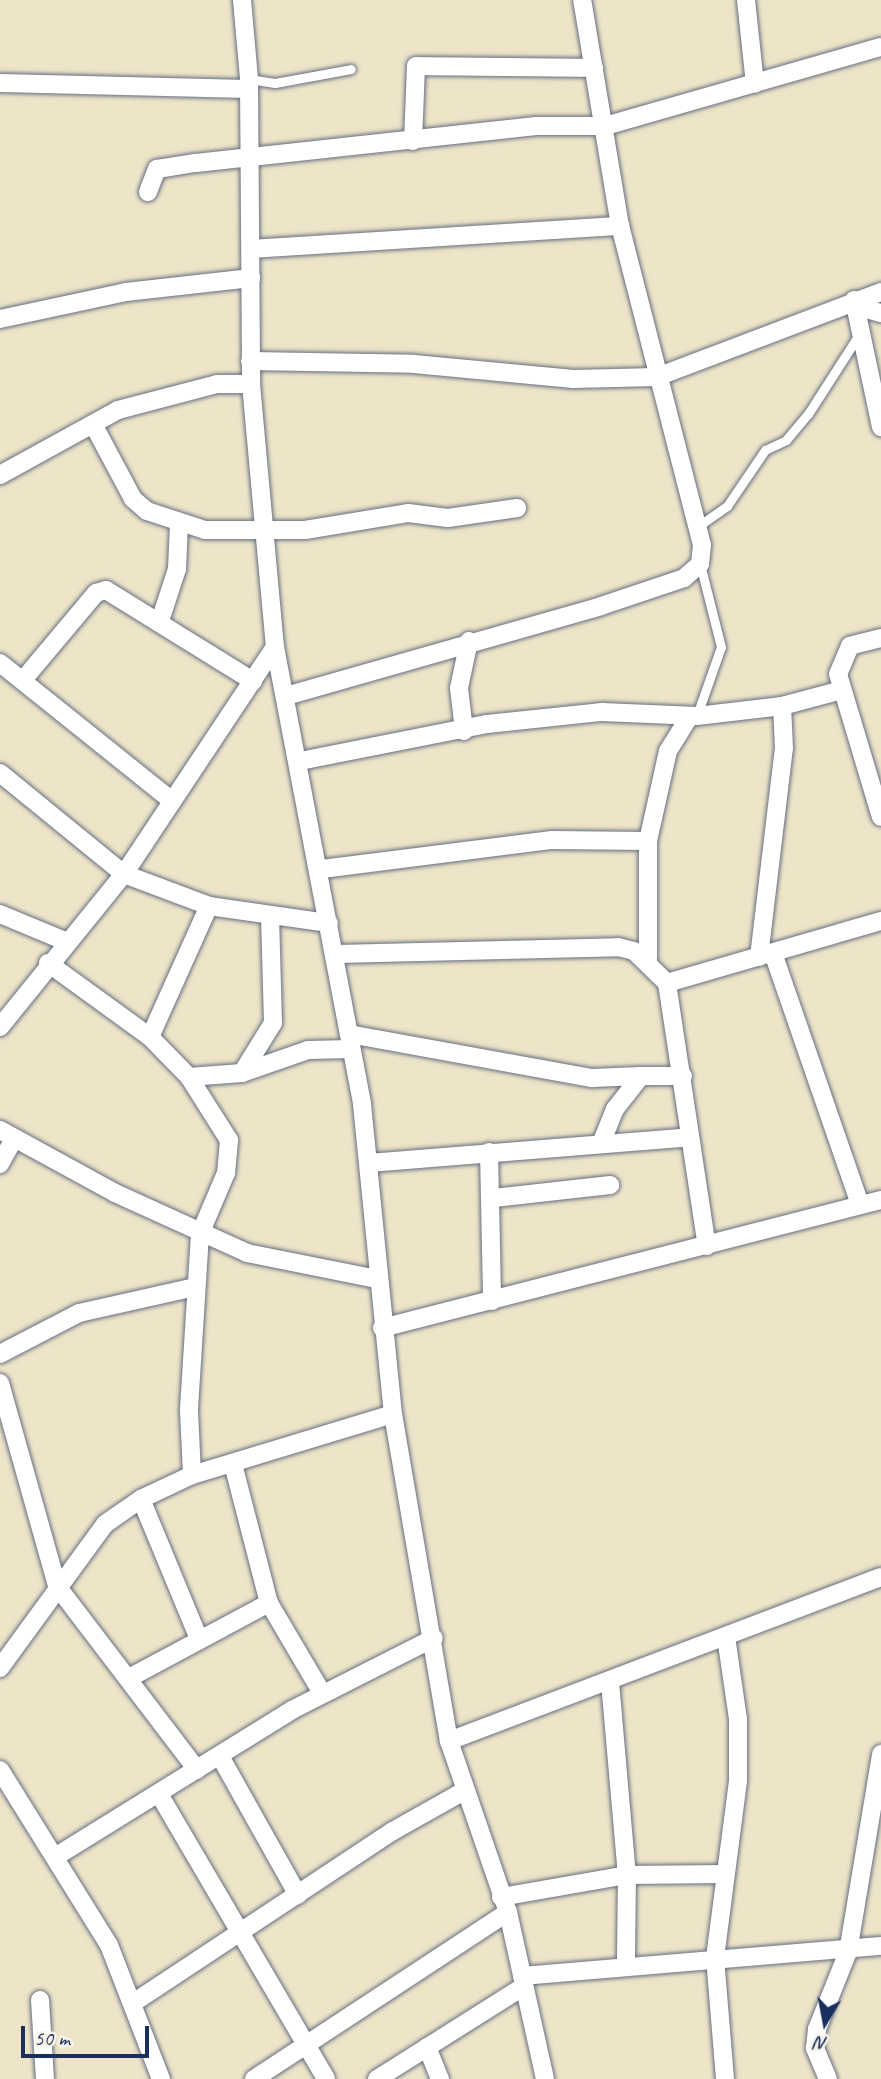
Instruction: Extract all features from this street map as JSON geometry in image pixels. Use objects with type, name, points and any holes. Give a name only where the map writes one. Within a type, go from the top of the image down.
[{"type":"street","points":[[242,0],[249,84],[251,161],[251,384],[275,647],[322,869],[329,923],[337,954],[369,1163],[377,1279],[393,1414],[434,1638],[449,1741],[504,1904],[545,2079]]},
{"type":"street","points":[[286,696],[672,582],[700,564],[697,527],[620,226],[582,0]]},
{"type":"street","points":[[746,0],[755,84]]},
{"type":"street","points":[[148,192],[157,169],[251,161],[536,126],[605,126],[881,47]]},
{"type":"street","points":[[413,141],[416,66],[594,68]]},
{"type":"street","points":[[2,87],[249,84]]},
{"type":"street","points":[[251,249],[620,226]]},
{"type":"street","points":[[0,319],[126,292],[250,278]]},
{"type":"street","points":[[250,360],[414,364],[573,379],[657,377],[881,292]]},
{"type":"street","points":[[855,303],[881,313]]},
{"type":"street","points":[[855,303],[881,426]]},
{"type":"street","points":[[0,475],[118,410],[217,384],[251,384]]},
{"type":"street","points":[[93,424],[133,499],[179,524],[265,531],[517,508]]},
{"type":"street","points":[[160,621],[177,569],[179,524]]},
{"type":"street","points":[[23,680],[96,593],[106,590],[253,681]]},
{"type":"street","points":[[881,638],[850,646],[838,674],[877,787],[881,817]]},
{"type":"street","points":[[464,731],[459,688],[469,641]]},
{"type":"street","points":[[0,1027],[65,941],[124,874],[275,647]]},
{"type":"street","points":[[0,663],[172,801]]},
{"type":"street","points":[[300,761],[464,731],[602,712],[693,716],[782,706],[842,690]]},
{"type":"street","points":[[782,706],[784,748],[766,955],[859,1201]]},
{"type":"street","points":[[648,963],[648,841],[668,751],[693,716]]},
{"type":"street","points":[[0,773],[124,874],[209,906],[329,923]]},
{"type":"street","points":[[322,869],[552,840],[648,841]]},
{"type":"street","points":[[150,1037],[209,906]]},
{"type":"street","points":[[0,914],[65,941]]},
{"type":"street","points":[[242,1073],[273,1023],[270,915]]},
{"type":"street","points":[[667,983],[881,921]]},
{"type":"street","points":[[337,954],[618,947],[648,963],[667,983],[707,1245]]},
{"type":"street","points":[[48,963],[150,1037],[189,1077],[229,1140],[226,1173],[200,1234],[195,1287],[192,1475]]},
{"type":"street","points":[[189,1077],[242,1073],[308,1050],[350,1041],[592,1078],[683,1076]]},
{"type":"street","points":[[601,1143],[615,1109],[641,1076]]},
{"type":"street","points":[[0,1164],[7,1134],[200,1234],[299,1267],[377,1279]]},
{"type":"street","points":[[369,1163],[690,1137]]},
{"type":"street","points":[[489,1152],[494,1198],[492,1300]]},
{"type":"street","points":[[494,1198],[610,1185]]},
{"type":"street","points":[[382,1328],[707,1245],[859,1201],[881,1200]]},
{"type":"street","points":[[0,1353],[79,1314],[195,1287]]},
{"type":"street","points":[[0,1383],[57,1586],[130,1678],[197,1770]]},
{"type":"street","points":[[0,1668],[57,1586],[105,1524],[141,1499],[192,1475],[393,1414]]},
{"type":"street","points":[[233,1464],[269,1603],[322,1693]]},
{"type":"street","points":[[141,1499],[199,1639]]},
{"type":"street","points":[[449,1741],[881,1577]]},
{"type":"street","points":[[130,1678],[269,1603]]},
{"type":"street","points":[[725,2079],[716,1958],[738,1782],[738,1719],[726,1637]]},
{"type":"street","points":[[55,1857],[221,1758],[322,1693],[434,1638]]},
{"type":"street","points":[[610,1682],[627,1875],[626,1964]]},
{"type":"street","points":[[828,2079],[815,2048],[817,2029],[848,1952],[881,1754]]},
{"type":"street","points":[[221,1758],[298,1895]]},
{"type":"street","points":[[0,1770],[109,1945],[161,2079]]},
{"type":"street","points":[[133,2003],[464,1791]]},
{"type":"street","points":[[159,1794],[303,2049],[322,2077]]},
{"type":"street","points":[[254,2079],[303,2049],[504,1904],[627,1875],[725,1874]]},
{"type":"street","points":[[377,2079],[523,1981],[626,1964],[848,1952],[881,1946]]},
{"type":"street","points":[[40,2000],[45,2079]]},
{"type":"street","points":[[427,2047],[440,2079]]},
{"type":"lane","points":[[249,84],[275,83],[351,69]]},
{"type":"lane","points":[[697,527],[727,506],[765,450],[786,440],[808,414],[861,331]]},
{"type":"lane","points":[[693,716],[721,647],[700,564]]}]
